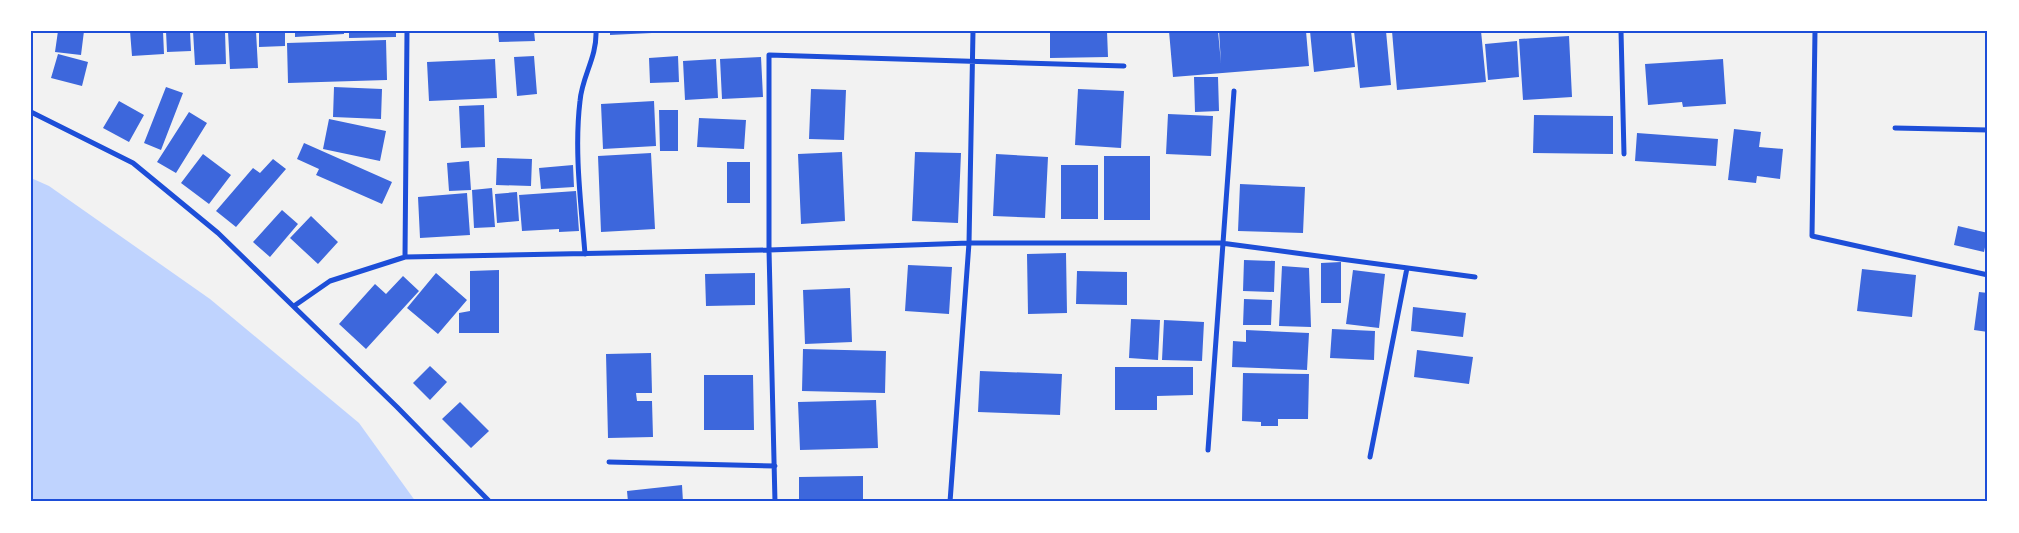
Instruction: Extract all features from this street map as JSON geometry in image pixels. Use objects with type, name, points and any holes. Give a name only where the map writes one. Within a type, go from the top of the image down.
[{"type":"street","points":[[405,257],[407,31]]},
{"type":"street","points":[[585,254],[578,160],[580,99],[597,48],[596,31]]},
{"type":"street","points":[[950,502],[970,243],[973,31]]},
{"type":"street","points":[[1621,31],[1624,154]]},
{"type":"street","points":[[1815,31],[1812,236],[1988,275]]},
{"type":"street","points":[[775,502],[769,250],[769,55],[1124,66]]},
{"type":"street","points":[[1208,450],[1221,242],[1234,90]]},
{"type":"street","points":[[31,112],[134,163],[218,233],[294,306],[490,502]]},
{"type":"street","points":[[1895,128],[1988,130]]},
{"type":"street","points":[[294,306],[330,281],[405,257],[769,250],[970,243],[1221,242],[1475,277]]},
{"type":"street","points":[[1370,456],[1407,268]]},
{"type":"street","points":[[609,462],[775,466]]},
{"type":"water","points":[[31,178],[49,186],[210,299],[359,423],[416,502],[31,502]]},
{"type":"building","points":[[58,31],[84,31],[81,55],[55,52]]},
{"type":"building","points":[[130,31],[163,31],[164,54],[132,56]]},
{"type":"building","points":[[166,31],[190,31],[191,51],[167,52]]},
{"type":"building","points":[[193,31],[225,31],[226,64],[195,65]]},
{"type":"building","points":[[228,31],[256,31],[258,68],[230,69]]},
{"type":"building","points":[[259,31],[285,31],[285,46],[259,47]]},
{"type":"building","points":[[295,31],[344,31],[344,34],[295,37]]},
{"type":"building","points":[[349,31],[396,31],[396,37],[349,38]]},
{"type":"building","points":[[498,31],[534,31],[535,41],[499,42]]},
{"type":"building","points":[[610,31],[652,31],[652,33],[610,35]]},
{"type":"building","points":[[1050,31],[1107,31],[1108,57],[1050,58]]},
{"type":"building","points":[[1169,31],[1218,31],[1221,63],[1219,31],[1306,31],[1309,66],[1173,77]]},
{"type":"building","points":[[1310,31],[1351,31],[1355,67],[1314,72]]},
{"type":"building","points":[[1354,31],[1386,31],[1391,85],[1360,88]]},
{"type":"building","points":[[1392,31],[1481,31],[1486,82],[1397,90]]},
{"type":"building","points":[[1569,36],[1572,97],[1523,100],[1519,39]]},
{"type":"building","points":[[386,40],[387,80],[288,83],[287,43]]},
{"type":"building","points":[[1517,41],[1519,77],[1488,80],[1485,44]]},
{"type":"building","points":[[58,54],[88,62],[82,86],[51,78]]},
{"type":"building","points":[[534,56],[537,94],[517,96],[514,57]]},
{"type":"building","points":[[678,56],[679,82],[650,83],[649,58]]},
{"type":"building","points":[[761,57],[763,97],[722,99],[720,59]]},
{"type":"building","points":[[495,59],[497,98],[429,101],[427,62]]},
{"type":"building","points":[[716,59],[718,98],[685,100],[683,61]]},
{"type":"building","points":[[1723,59],[1726,104],[1683,107],[1682,102],[1648,105],[1645,64]]},
{"type":"building","points":[[1194,77],[1218,77],[1219,111],[1195,112]]},
{"type":"building","points":[[166,87],[183,93],[161,150],[144,143]]},
{"type":"building","points":[[334,87],[382,89],[381,119],[333,117]]},
{"type":"building","points":[[811,89],[846,90],[844,140],[809,139]]},
{"type":"building","points":[[1078,89],[1124,91],[1121,148],[1075,145]]},
{"type":"building","points":[[119,101],[144,115],[129,142],[103,128]]},
{"type":"building","points":[[654,101],[656,146],[603,149],[601,104]]},
{"type":"building","points":[[484,105],[485,147],[461,148],[459,106]]},
{"type":"building","points":[[659,110],[678,110],[678,151],[660,151]]},
{"type":"building","points":[[189,112],[207,123],[176,173],[157,162]]},
{"type":"building","points":[[1168,114],[1213,116],[1211,156],[1166,154]]},
{"type":"building","points":[[1534,115],[1613,116],[1613,154],[1533,153]]},
{"type":"building","points":[[699,118],[746,120],[744,149],[697,147]]},
{"type":"building","points":[[329,119],[386,131],[380,161],[323,149]]},
{"type":"building","points":[[1734,129],[1761,132],[1759,147],[1783,149],[1780,179],[1757,176],[1756,183],[1728,180]]},
{"type":"building","points":[[1637,133],[1718,139],[1716,166],[1635,161]]},
{"type":"building","points":[[304,143],[392,182],[382,204],[316,175],[319,169],[297,159]]},
{"type":"building","points":[[842,152],[845,221],[801,224],[798,154]]},
{"type":"building","points":[[915,152],[961,153],[958,223],[912,221]]},
{"type":"building","points":[[651,153],[655,229],[601,232],[598,156]]},
{"type":"building","points":[[203,154],[231,175],[209,204],[181,183]]},
{"type":"building","points":[[996,154],[1048,157],[1045,218],[993,216]]},
{"type":"building","points":[[1104,156],[1150,156],[1150,220],[1104,220]]},
{"type":"building","points":[[497,158],[532,159],[531,186],[496,185]]},
{"type":"building","points":[[273,159],[286,169],[236,227],[216,211],[253,168],[260,173]]},
{"type":"building","points":[[469,161],[471,190],[449,191],[447,163]]},
{"type":"building","points":[[727,162],[750,162],[750,203],[727,203]]},
{"type":"building","points":[[573,165],[574,187],[541,189],[539,168]]},
{"type":"building","points":[[1061,165],[1098,165],[1098,219],[1061,219]]},
{"type":"building","points":[[1240,184],[1305,187],[1303,233],[1238,231]]},
{"type":"building","points":[[492,188],[495,227],[474,228],[472,190]]},
{"type":"building","points":[[576,191],[579,231],[559,232],[559,229],[522,231],[519,195]]},
{"type":"building","points":[[517,192],[519,221],[497,223],[495,194]]},
{"type":"building","points":[[467,193],[470,235],[420,238],[418,197]]},
{"type":"building","points":[[282,210],[298,224],[270,257],[253,242]]},
{"type":"building","points":[[311,216],[338,242],[318,264],[290,238]]},
{"type":"building","points":[[1958,226],[1988,233],[1984,252],[1954,245]]},
{"type":"building","points":[[1066,253],[1067,313],[1028,314],[1027,254]]},
{"type":"building","points":[[1244,260],[1275,261],[1274,292],[1243,291]]},
{"type":"building","points":[[1341,262],[1341,303],[1321,303],[1321,263]]},
{"type":"building","points":[[908,265],[952,267],[949,314],[905,311]]},
{"type":"building","points":[[1282,266],[1309,268],[1311,327],[1279,326]]},
{"type":"building","points":[[1862,269],[1916,275],[1912,317],[1857,311]]},
{"type":"building","points":[[499,270],[499,333],[459,333],[459,313],[470,311],[470,271]]},
{"type":"building","points":[[1353,270],[1385,274],[1379,328],[1346,324]]},
{"type":"building","points":[[1077,271],[1127,272],[1127,305],[1076,304]]},
{"type":"building","points":[[436,273],[467,300],[438,334],[407,308]]},
{"type":"building","points":[[755,273],[755,305],[706,306],[705,274]]},
{"type":"building","points":[[403,276],[419,291],[366,349],[339,324],[375,284],[386,294]]},
{"type":"building","points":[[850,288],[852,342],[805,344],[803,290]]},
{"type":"building","points":[[1979,292],[1988,293],[1988,332],[1974,330]]},
{"type":"building","points":[[1244,299],[1272,300],[1271,325],[1243,325]]},
{"type":"building","points":[[1413,307],[1466,313],[1463,337],[1411,331]]},
{"type":"building","points":[[1131,319],[1160,320],[1158,360],[1129,358]]},
{"type":"building","points":[[1164,320],[1204,322],[1202,361],[1162,360]]},
{"type":"building","points":[[1332,329],[1375,331],[1374,360],[1330,358]]},
{"type":"building","points":[[1246,330],[1309,333],[1307,370],[1232,367],[1233,341],[1246,342]]},
{"type":"building","points":[[803,349],[886,351],[885,393],[802,391]]},
{"type":"building","points":[[1417,350],[1473,357],[1469,384],[1414,377]]},
{"type":"building","points":[[651,353],[652,393],[636,393],[637,401],[652,401],[653,437],[608,438],[606,354]]},
{"type":"building","points":[[430,366],[447,382],[430,400],[413,383]]},
{"type":"building","points":[[1115,367],[1193,367],[1193,395],[1157,396],[1157,410],[1115,410]]},
{"type":"building","points":[[980,371],[1062,374],[1060,415],[978,412]]},
{"type":"building","points":[[1243,373],[1309,374],[1308,419],[1278,419],[1278,426],[1261,426],[1261,422],[1242,421]]},
{"type":"building","points":[[704,375],[753,375],[754,430],[704,430]]},
{"type":"building","points":[[876,400],[878,448],[800,450],[798,402]]},
{"type":"building","points":[[460,402],[489,431],[471,448],[442,419]]},
{"type":"building","points":[[863,476],[863,499],[799,501],[799,477]]},
{"type":"building","points":[[682,485],[683,502],[628,502],[627,491]]}]
